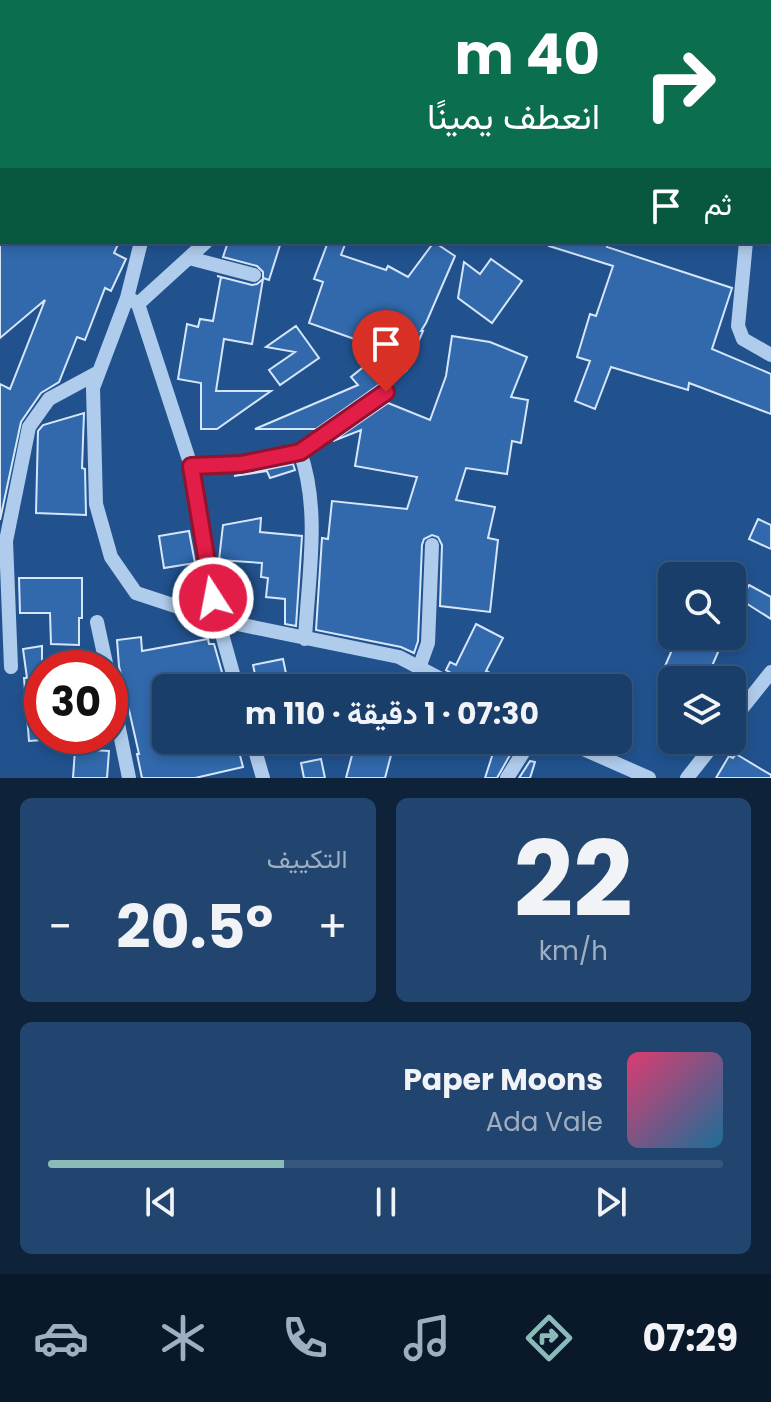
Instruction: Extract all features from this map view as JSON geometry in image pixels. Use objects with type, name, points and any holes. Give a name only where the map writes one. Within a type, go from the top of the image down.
[{"type":"street","points":[[141,244],[133,301],[93,388],[96,504],[111,557],[136,593],[218,620],[399,657],[431,674]]},
{"type":"street","points":[[133,301],[204,244]]},
{"type":"street","points":[[746,244],[738,326],[743,339],[771,355]]},
{"type":"street","points":[[189,258],[254,275]]},
{"type":"street","points":[[133,301],[191,466],[218,620],[233,674]]},
{"type":"street","points":[[11,667],[6,541],[29,427],[49,399],[99,372]]},
{"type":"street","points":[[191,466],[241,464],[300,452],[386,392]]},
{"type":"street","points":[[300,452],[308,475],[311,512],[305,639]]},
{"type":"street","points":[[419,668],[428,643],[432,545]]},
{"type":"street","points":[[97,622],[103,650]]},
{"type":"street","points":[[746,703],[771,672]]},
{"type":"street","points":[[124,754],[129,778]]},
{"type":"street","points":[[256,754],[263,778]]},
{"type":"street","points":[[507,778],[522,754]]},
{"type":"street","points":[[595,754],[649,778]]},
{"type":"street","points":[[687,778],[706,754]]},
{"type":"building","points":[[0,244],[118,244],[114,253],[126,259],[111,291],[105,288],[85,340],[77,337],[59,382],[41,393],[21,422],[0,520],[0,384],[10,389],[45,300],[0,338]]},
{"type":"building","points":[[227,244],[280,244],[269,280],[263,278],[263,272],[257,266],[223,257]]},
{"type":"building","points":[[327,244],[345,244],[341,255],[386,270],[388,266],[408,277],[433,244],[455,256],[408,366],[359,345],[360,341],[309,323],[323,282],[314,279]]},
{"type":"building","points":[[608,244],[607,247],[732,288],[712,349],[771,374],[771,414],[689,383],[688,390],[611,367],[595,409],[575,401],[590,361],[577,357],[590,314],[596,316],[613,266],[549,246]]},
{"type":"building","points":[[491,259],[522,281],[492,323],[458,298],[464,262],[480,274]]},
{"type":"building","points":[[221,277],[252,285],[263,279],[252,344],[224,339],[216,391],[271,391],[217,429],[201,429],[201,383],[178,379],[187,324],[198,327],[200,319],[213,321]]},
{"type":"building","points":[[296,326],[319,358],[280,385],[269,370],[295,352],[266,347]]},
{"type":"building","points":[[452,336],[490,342],[527,357],[511,397],[528,400],[521,443],[512,441],[507,474],[466,468],[456,500],[495,507],[488,538],[498,540],[490,612],[440,606],[442,545],[438,537],[432,535],[424,539],[422,545],[418,641],[414,653],[401,647],[316,630],[322,538],[328,539],[332,501],[407,509],[417,477],[355,466],[361,430],[333,441],[388,403],[430,420],[446,376]]},
{"type":"building","points":[[371,361],[383,375],[405,366],[407,370],[391,383],[380,384],[316,429],[255,429],[358,385],[351,377]]},
{"type":"building","points":[[84,413],[82,468],[85,469],[86,515],[36,513],[38,431],[43,425]]},
{"type":"building","points":[[293,464],[295,470],[270,478],[267,471],[234,476]]},
{"type":"building","points":[[261,518],[260,532],[302,536],[296,626],[285,624],[285,599],[266,597],[268,578],[261,577],[262,563],[219,560],[223,525]]},
{"type":"building","points":[[758,519],[771,525],[771,549],[749,539]]},
{"type":"building","points":[[189,531],[195,563],[164,568],[159,536]]},
{"type":"building","points":[[19,578],[82,578],[79,645],[51,644],[50,613],[20,613]]},
{"type":"building","points":[[749,585],[771,597],[771,619],[746,603]]},
{"type":"building","points":[[476,624],[503,638],[486,671],[492,674],[453,674],[446,670],[450,662],[456,665]]},
{"type":"building","points":[[141,637],[142,651],[208,639],[209,644],[214,644],[222,674],[152,674],[152,754],[240,754],[243,767],[195,778],[142,778],[128,706],[128,650],[118,650],[117,640]]},
{"type":"building","points":[[42,646],[42,650],[24,650],[24,656],[23,649]]},
{"type":"building","points":[[672,650],[719,650],[712,666],[665,666]]},
{"type":"building","points":[[283,659],[286,674],[255,674],[253,665]]},
{"type":"building","points":[[75,754],[109,754],[107,778],[73,778]]},
{"type":"building","points":[[352,754],[391,754],[385,778],[346,778]]},
{"type":"building","points":[[493,754],[510,755],[497,778],[485,778]]},
{"type":"building","points":[[736,754],[771,775],[771,778],[716,778],[729,756],[733,758]]},
{"type":"building","points":[[321,759],[325,778],[304,778],[301,763]]},
{"type":"building","points":[[530,761],[535,762],[530,778],[519,778]]},
{"type":"route","points":[[213,598],[191,466],[241,464],[300,452],[386,392]]}]
